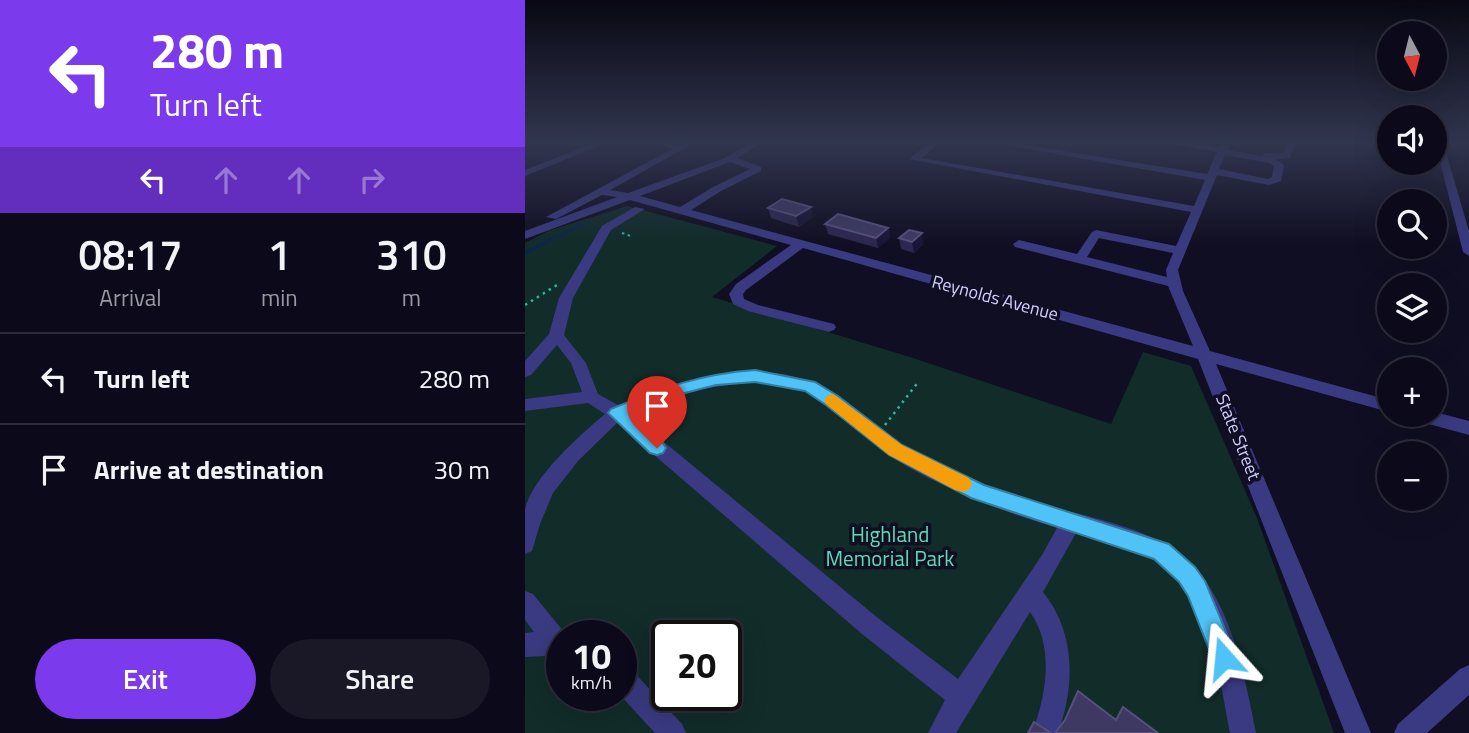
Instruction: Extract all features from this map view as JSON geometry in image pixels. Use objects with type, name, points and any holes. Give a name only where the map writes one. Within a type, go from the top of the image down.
[{"type":"street","points":[[525,233],[629,176]]},
{"type":"street","points":[[525,233],[628,199],[686,176]]},
{"type":"street","points":[[682,211],[743,176]]},
{"type":"street","points":[[1010,176],[1198,210]]},
{"type":"street","points":[[1019,244],[1174,282],[1172,270],[1212,176]]},
{"type":"street","points":[[1222,176],[1269,182],[1277,176]]},
{"type":"street","points":[[1448,176],[1469,252]]},
{"type":"street","name":"Reynolds Avenue","points":[[600,191],[660,205],[1377,403]]},
{"type":"street","points":[[525,371],[556,336],[563,306],[581,270],[628,199]]},
{"type":"street","points":[[605,232],[660,205]]},
{"type":"street","points":[[1080,259],[1096,234],[1180,251]]},
{"type":"street","points":[[801,244],[741,287],[736,294],[738,301],[753,308],[829,327]]},
{"type":"street","name":"State Street","points":[[1174,282],[1358,733]]},
{"type":"street","points":[[556,336],[563,341],[587,380],[591,397]]},
{"type":"street","points":[[525,544],[531,514],[551,479],[567,459],[617,413],[694,384],[755,376],[809,386],[832,400],[895,450],[978,492],[1152,547],[1172,560],[1197,589],[1219,639],[1243,733]]},
{"type":"street","points":[[525,405],[591,397],[617,413],[870,626],[961,697]]},
{"type":"street","points":[[1447,422],[1469,428]]},
{"type":"street","points":[[941,733],[961,697],[1030,594],[1071,523]]},
{"type":"street","points":[[1030,594],[1043,608],[1051,626],[1059,677],[1055,702],[1045,733]]},
{"type":"street","points":[[525,601],[546,626]]},
{"type":"street","points":[[525,645],[546,643]]},
{"type":"street","points":[[1407,733],[1469,678]]},
{"type":"street","points":[[637,694],[673,733]]},
{"type":"path","points":[[525,305],[581,270]]},
{"type":"path","points":[[877,436],[919,381]]},
{"type":"green space","name":"Highland Memorial Park","points":[[627,206],[777,246],[712,297],[910,357],[1111,424],[1143,352],[1191,366],[1257,518],[1334,733],[525,733],[525,243],[548,231]]},
{"type":"building","points":[[782,199],[811,207],[796,216],[768,208]]},
{"type":"building","points":[[838,214],[888,228],[876,238],[825,224]]},
{"type":"building","points":[[909,230],[922,233],[912,242],[899,238]]},
{"type":"building","points":[[1078,691],[1116,720],[1123,707],[1158,733],[1055,733],[1065,720]]},
{"type":"building","points":[[1034,722],[1051,733],[1028,733]]},
{"type":"waterway","points":[[557,237],[582,225]]},
{"type":"waterway","points":[[557,237],[561,235]]},
{"type":"waterway","points":[[525,253],[557,237]]},
{"type":"slow traffic","points":[[833,401],[895,450],[962,484]]},
{"type":"route","points":[[657,448],[617,413],[673,390],[736,376],[755,376],[809,386],[832,400],[895,450],[978,492],[1161,551],[1187,575],[1197,589],[1212,621],[1224,658]]}]
